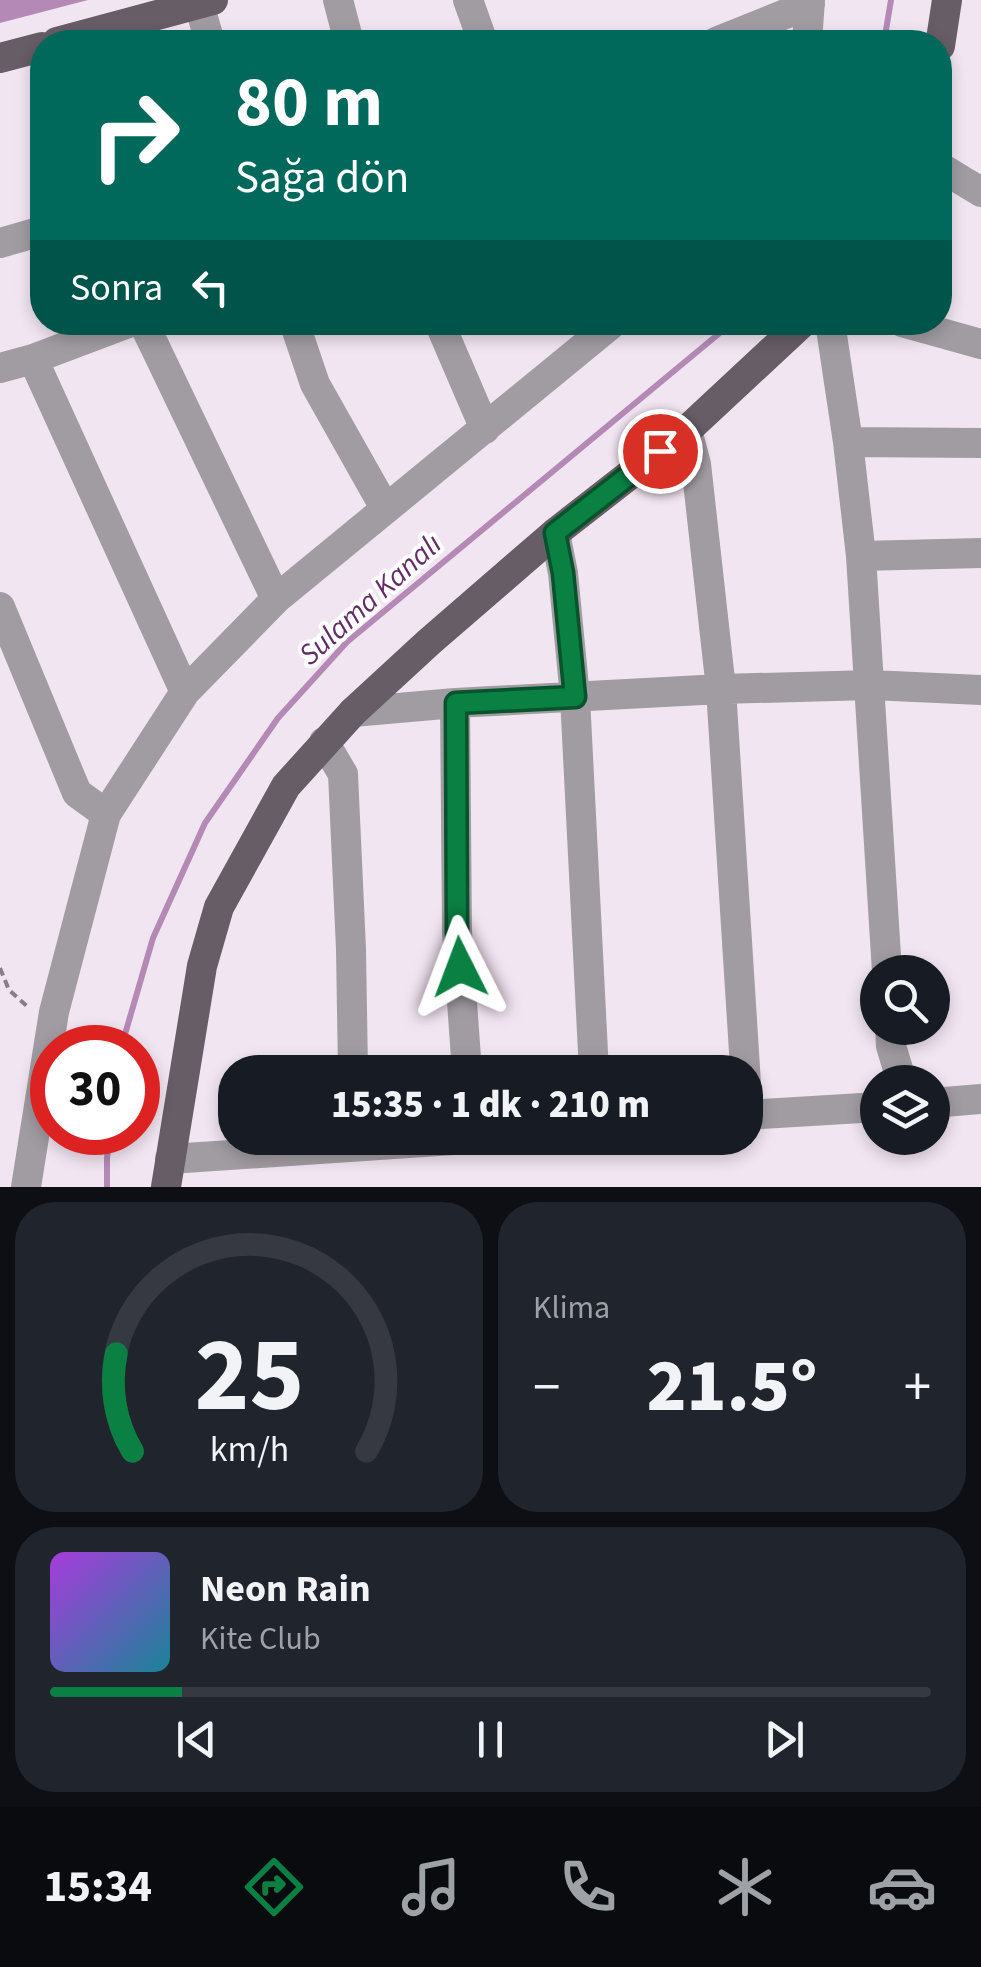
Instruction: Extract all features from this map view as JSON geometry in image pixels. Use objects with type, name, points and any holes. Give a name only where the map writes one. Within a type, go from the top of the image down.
[{"type":"main road","points":[[942,30],[947,0]]},
{"type":"main road","points":[[109,30],[206,2]]},
{"type":"main road","points":[[0,58],[30,49]]},
{"type":"main road","points":[[168,1173],[202,966],[219,906],[286,786],[353,712],[429,642],[555,533],[686,430],[789,335]]},
{"type":"street","points":[[338,0],[346,30]]},
{"type":"street","points":[[468,0],[479,30]]},
{"type":"street","points":[[206,2],[209,30]]},
{"type":"street","points":[[744,30],[810,2],[808,30]]},
{"type":"street","points":[[952,174],[981,192]]},
{"type":"street","points":[[0,243],[30,235]]},
{"type":"street","points":[[0,368],[97,335]]},
{"type":"street","points":[[149,335],[276,599]]},
{"type":"street","points":[[298,335],[314,384],[384,508]]},
{"type":"street","points":[[444,335],[484,429]]},
{"type":"street","points":[[26,1187],[54,1012],[106,814],[185,692],[276,599],[595,335]]},
{"type":"street","points":[[832,335],[861,556],[886,955]]},
{"type":"street","points":[[949,335],[981,344]]},
{"type":"street","points":[[33,359],[185,692]]},
{"type":"street","points":[[686,430],[696,464],[721,689],[742,1055]]},
{"type":"street","points":[[848,442],[981,443]]},
{"type":"street","points":[[555,533],[563,573],[575,697],[593,1055]]},
{"type":"street","points":[[861,556],[981,554]]},
{"type":"street","points":[[0,607],[76,792],[106,814]]},
{"type":"street","points":[[353,712],[721,689],[870,685],[981,690]]},
{"type":"street","points":[[456,703],[457,932],[466,1055]]},
{"type":"street","points":[[324,742],[344,774],[353,1055]]},
{"type":"street","points":[[950,1102],[981,1100]]},
{"type":"street","points":[[763,1114],[860,1108]]},
{"type":"street","points":[[168,1173],[276,1155]]},
{"type":"path","points":[[0,968],[16,999],[34,1010],[54,1012]]},
{"type":"shaded area","points":[[0,0],[88,0],[0,23]]},
{"type":"waterway","name":"Sulama Kanalı","points":[[886,30],[891,0]]},
{"type":"waterway","name":"Sulama Kanalı","points":[[128,1025],[153,938],[205,823],[278,718],[347,642],[717,335]]},
{"type":"waterway","name":"Sulama Kanalı","points":[[107,1155],[107,1187]]},
{"type":"route","points":[[460,967],[456,703],[575,697],[563,573],[555,533],[660,451]]}]
